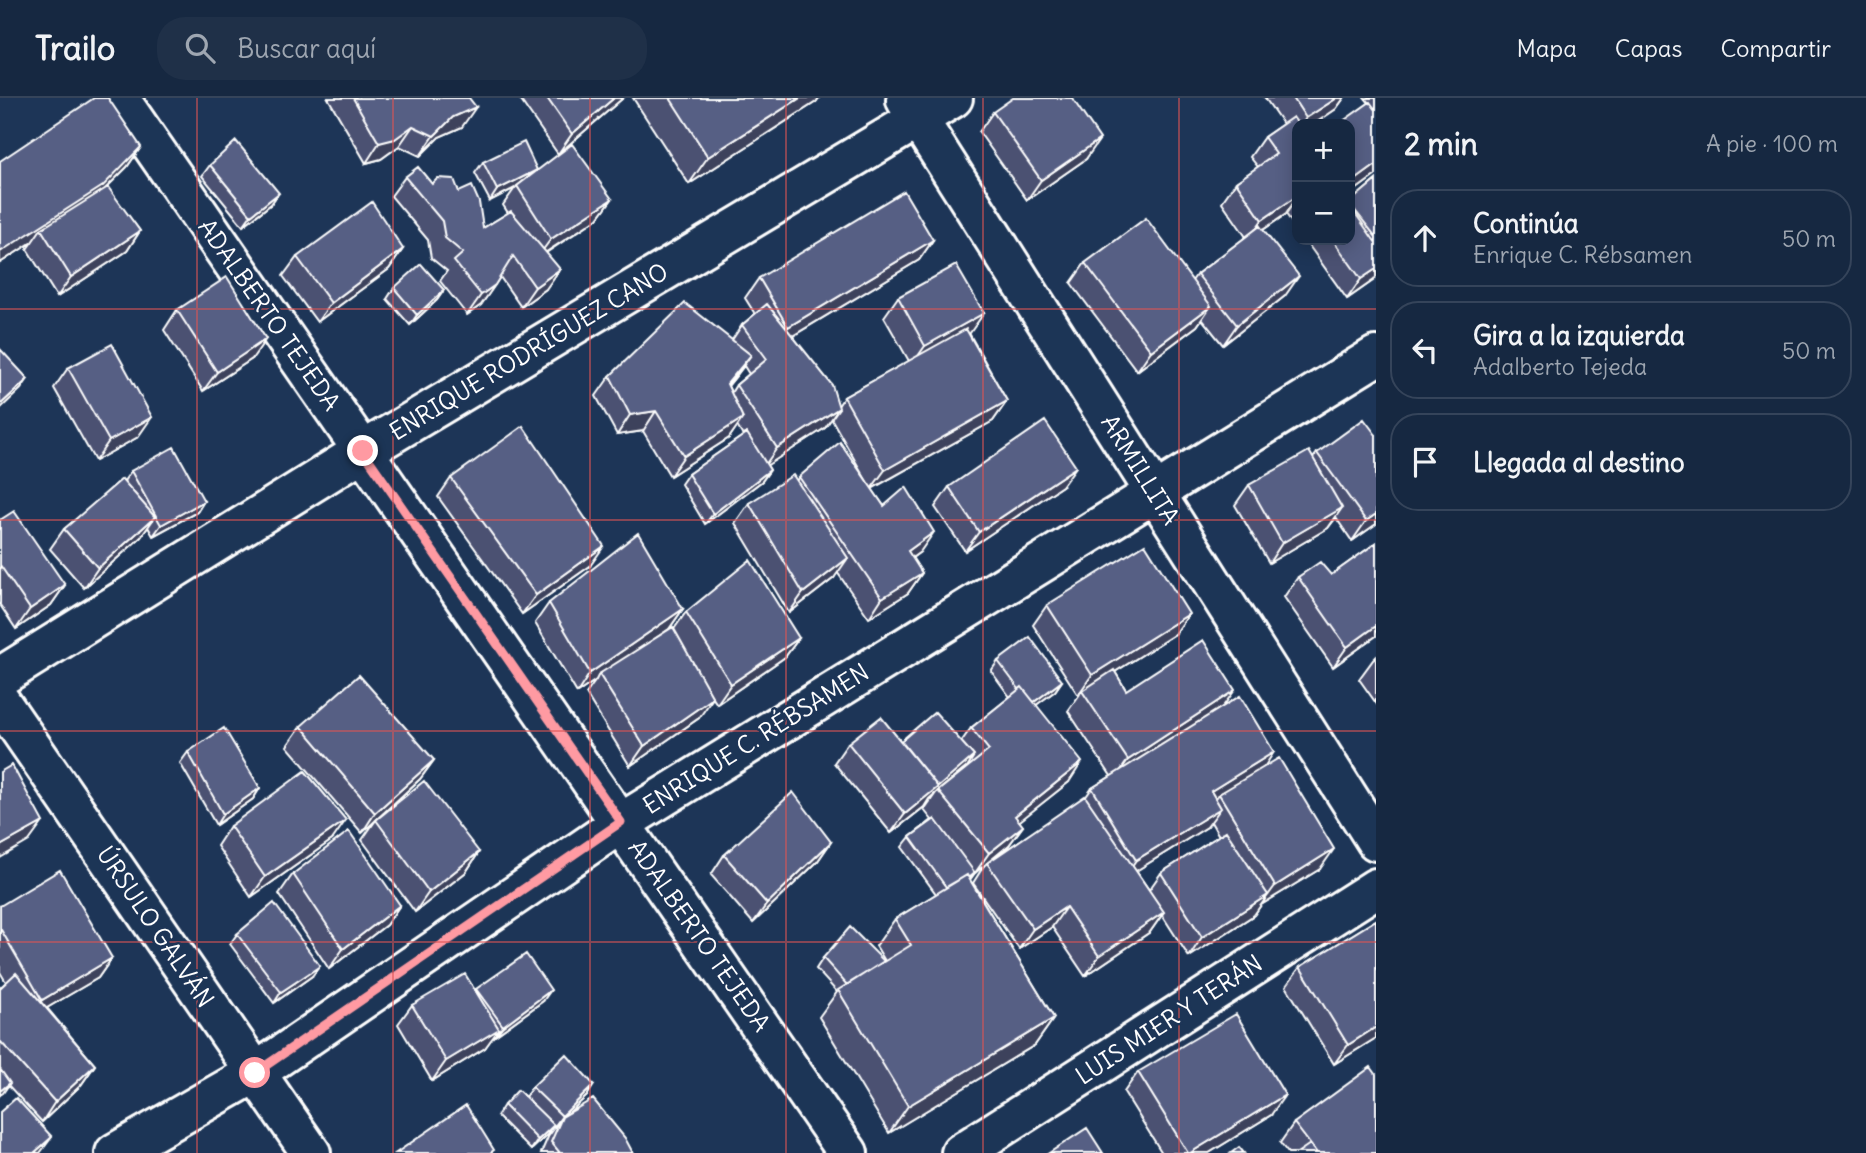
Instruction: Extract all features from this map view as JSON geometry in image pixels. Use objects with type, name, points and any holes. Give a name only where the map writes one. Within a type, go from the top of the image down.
[{"type":"street","name":"ADALBERTO TEJEDA","points":[[119,98],[848,1153]]},
{"type":"street","name":"ENRIQUE RODRÍGUEZ CANO","points":[[0,677],[911,109],[953,98]]},
{"type":"street","name":"ARMILLITA","points":[[911,109],[1376,841]]},
{"type":"street","name":"ENRIQUE C. RÉBSAMEN","points":[[115,1153],[255,1073],[621,822],[1376,356]]},
{"type":"street","name":"ÚRSULO GALVÁN","points":[[0,701],[311,1153]]},
{"type":"street","name":"LUIS MIER Y TERÁN","points":[[961,1153],[1376,888]]},
{"type":"building","points":[[94,98],[108,98],[141,147],[103,186],[0,252],[0,161]]},
{"type":"building","points":[[353,98],[469,98],[476,107],[453,117],[434,136],[413,126],[395,139],[379,143]]},
{"type":"building","points":[[547,98],[614,98],[572,134]]},
{"type":"building","points":[[670,98],[800,98],[708,157]]},
{"type":"building","points":[[1013,98],[1072,98],[1100,139],[1041,180],[993,112]]},
{"type":"building","points":[[1293,98],[1337,98],[1306,118]]},
{"type":"building","points":[[1370,102],[1376,110],[1376,165],[1355,180],[1355,119],[1346,119]]},
{"type":"building","points":[[1293,117],[1294,119],[1292,119],[1292,199],[1262,220],[1236,182],[1276,154],[1264,137]]},
{"type":"building","points":[[236,141],[279,193],[251,215],[210,165]]},
{"type":"building","points":[[524,142],[537,170],[497,190],[483,162]]},
{"type":"building","points":[[572,144],[612,199],[551,239],[517,186]]},
{"type":"building","points":[[418,167],[432,184],[438,178],[454,179],[459,192],[472,186],[479,202],[483,228],[511,211],[560,269],[535,287],[513,256],[495,285],[481,295],[454,261],[463,253],[445,238],[442,221],[405,177]]},
{"type":"building","points":[[1376,180],[1376,237],[1355,210],[1355,198]]},
{"type":"building","points":[[108,187],[140,231],[71,277],[41,229]]},
{"type":"building","points":[[904,191],[933,240],[788,327],[759,278]]},
{"type":"building","points":[[372,202],[403,249],[331,303],[297,257]]},
{"type":"building","points":[[1355,213],[1376,243],[1376,269],[1361,279],[1337,245],[1355,245]]},
{"type":"building","points":[[1146,218],[1211,306],[1151,351],[1085,263]]},
{"type":"building","points":[[1260,226],[1299,276],[1237,325],[1197,274]]},
{"type":"building","points":[[421,264],[444,290],[417,315],[394,288]]},
{"type":"building","points":[[956,265],[984,313],[925,346],[898,297]]},
{"type":"building","points":[[227,277],[266,339],[217,372],[177,310]]},
{"type":"building","points":[[685,303],[751,355],[727,384],[743,418],[684,456],[656,411],[630,415],[610,376]]},
{"type":"building","points":[[767,304],[832,385],[839,408],[777,448],[736,385],[767,359],[742,325]]},
{"type":"building","points":[[966,329],[1007,401],[885,470],[844,397]]},
{"type":"building","points":[[112,344],[152,417],[109,441],[68,368]]},
{"type":"building","points":[[0,349],[28,379],[0,405]]},
{"type":"building","points":[[1364,419],[1376,435],[1376,514],[1366,521],[1317,453]]},
{"type":"building","points":[[1045,421],[1076,467],[979,532],[949,487]]},
{"type":"building","points":[[523,426],[604,546],[536,595],[451,478]]},
{"type":"building","points":[[747,433],[770,470],[713,514],[688,474]]},
{"type":"building","points":[[840,442],[884,506],[906,487],[934,532],[908,551],[922,573],[882,598],[799,477]]},
{"type":"building","points":[[174,447],[204,501],[161,525],[131,471]]},
{"type":"building","points":[[1309,451],[1342,508],[1282,543],[1249,485]]},
{"type":"building","points":[[793,475],[848,558],[803,593],[749,503]]},
{"type":"building","points":[[122,479],[155,517],[98,568],[64,529]]},
{"type":"building","points":[[14,511],[65,585],[30,609],[0,565],[0,520]]},
{"type":"building","points":[[638,533],[683,609],[590,673],[549,603]]},
{"type":"building","points":[[1376,543],[1376,626],[1347,647],[1298,577],[1320,562],[1331,575]]},
{"type":"building","points":[[1145,544],[1189,614],[1092,675],[1047,605]]},
{"type":"building","points":[[750,560],[799,638],[731,684],[686,612]]},
{"type":"building","points":[[673,627],[713,698],[644,746],[599,674]]},
{"type":"building","points":[[1030,637],[1062,681],[1034,702],[1022,687],[1019,689],[998,661]]},
{"type":"building","points":[[1203,640],[1235,690],[1128,760],[1082,691],[1114,670],[1126,690]]},
{"type":"building","points":[[359,675],[434,760],[375,813],[301,726]]},
{"type":"building","points":[[1022,687],[1082,762],[1015,816],[1023,826],[989,853],[938,791],[989,750],[971,728]]},
{"type":"building","points":[[1240,696],[1274,752],[1211,791],[1221,808],[1136,860],[1092,788]]},
{"type":"building","points":[[935,712],[974,756],[937,788],[901,741]]},
{"type":"building","points":[[881,717],[938,787],[905,814],[848,743]]},
{"type":"building","points":[[224,728],[260,788],[223,814],[188,752]]},
{"type":"building","points":[[1279,758],[1334,849],[1275,886],[1219,794]]},
{"type":"building","points":[[12,765],[43,822],[0,846],[0,772]]},
{"type":"building","points":[[305,771],[346,820],[265,877],[230,826]]},
{"type":"building","points":[[424,781],[479,852],[429,892],[376,820]]},
{"type":"building","points":[[793,792],[831,842],[767,904],[724,855]]},
{"type":"building","points":[[1085,796],[1164,912],[1099,956],[1066,907],[1033,929],[987,863]]},
{"type":"building","points":[[935,819],[975,873],[946,887],[910,837]]},
{"type":"building","points":[[349,831],[400,905],[343,949],[293,874]]},
{"type":"building","points":[[1226,831],[1268,895],[1202,937],[1161,873]]},
{"type":"building","points":[[60,870],[112,958],[42,1000],[0,928],[0,906]]},
{"type":"building","points":[[967,875],[1054,1018],[908,1106],[838,990],[911,945],[895,919]]},
{"type":"building","points":[[274,903],[320,966],[281,992],[237,934]]},
{"type":"building","points":[[1376,920],[1376,1027],[1348,1045],[1300,967]]},
{"type":"building","points":[[850,927],[884,961],[847,985],[823,958]]},
{"type":"building","points":[[526,954],[551,990],[503,1026],[476,989]]},
{"type":"building","points":[[16,973],[95,1065],[55,1102],[0,1041],[0,988]]},
{"type":"building","points":[[465,974],[499,1029],[446,1061],[412,1005]]},
{"type":"building","points":[[1236,1014],[1285,1095],[1188,1153],[1138,1072]]},
{"type":"building","points":[[566,1054],[594,1085],[562,1116],[532,1087]]},
{"type":"building","points":[[1371,1067],[1376,1074],[1376,1153],[1317,1153],[1294,1123]]},
{"type":"building","points":[[0,1069],[10,1083],[0,1091]]},
{"type":"building","points":[[518,1090],[554,1125],[538,1140],[504,1105]]},
{"type":"building","points":[[16,1098],[52,1137],[34,1153],[0,1153],[0,1112]]},
{"type":"building","points":[[593,1099],[625,1138],[633,1153],[560,1153],[551,1142],[562,1117]]},
{"type":"building","points":[[466,1105],[494,1150],[490,1153],[396,1153]]},
{"type":"building","points":[[1087,1128],[1103,1153],[1049,1153]]},
{"type":"building","points":[[1310,1144],[1317,1153],[1297,1153]]},
{"type":"building","points":[[1239,1147],[1244,1153],[1231,1153]]},
{"type":"route","points":[[255,1073],[621,822],[363,451]]}]
